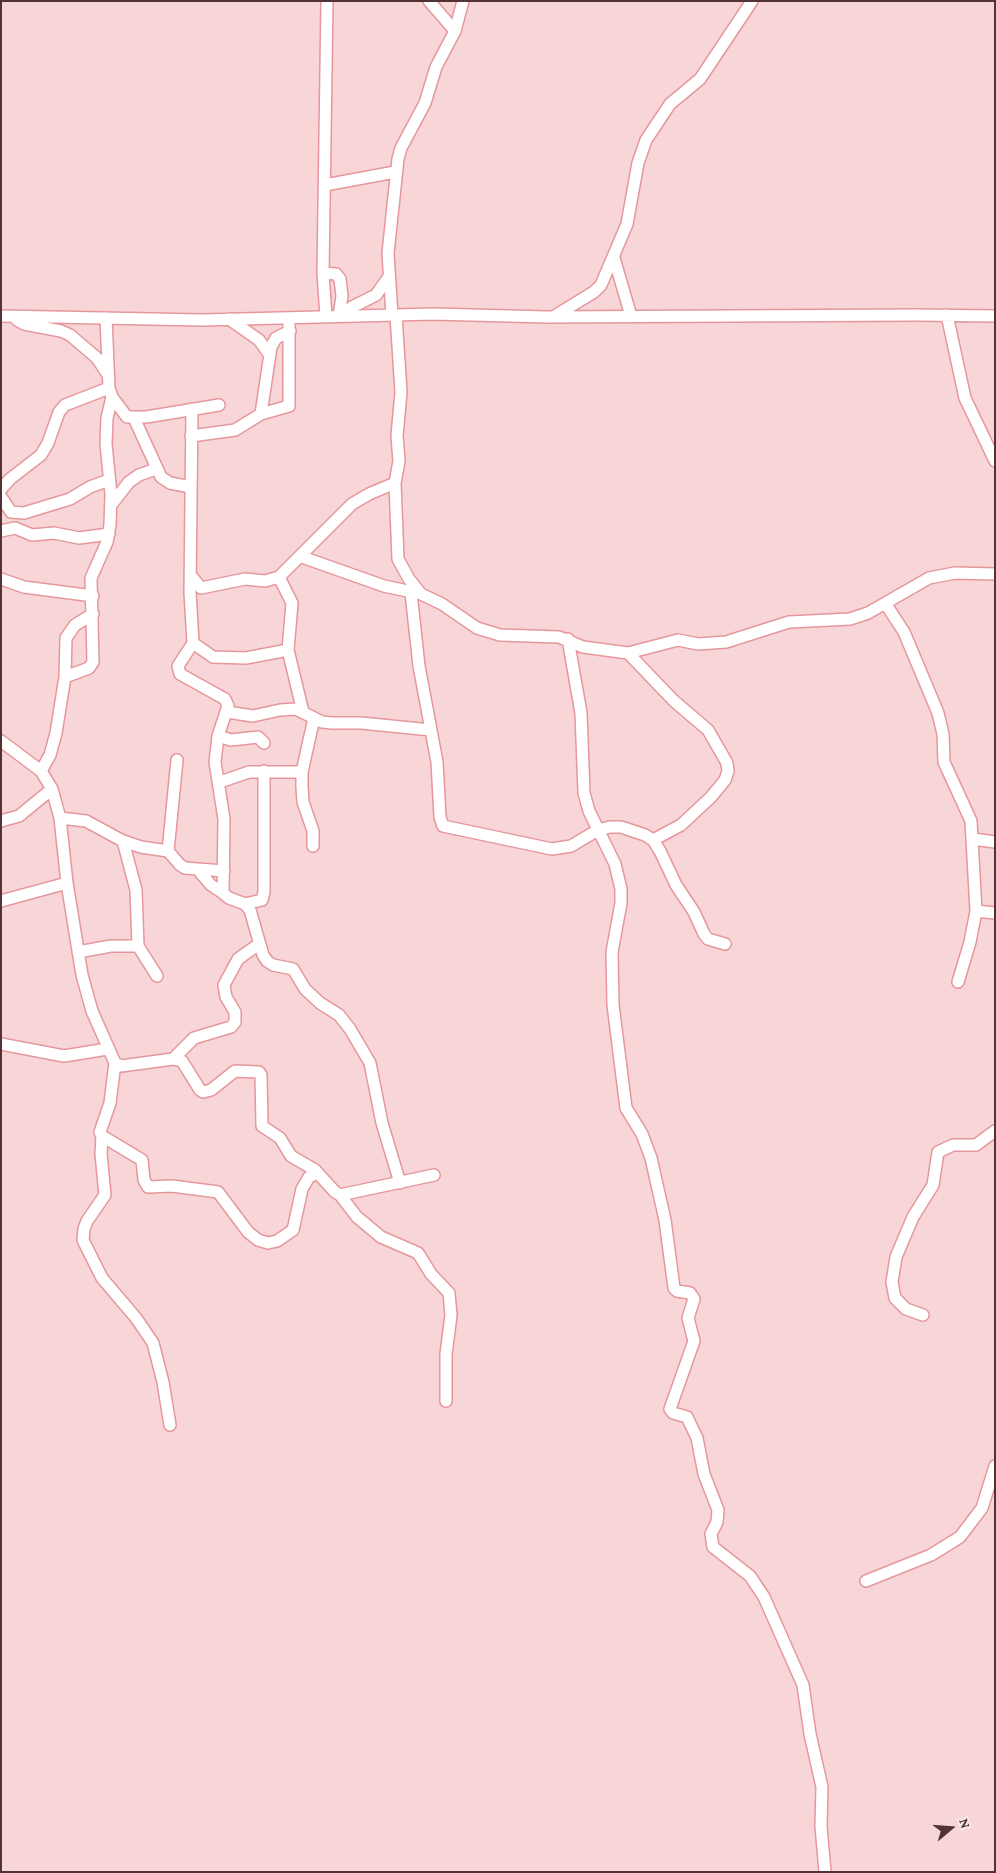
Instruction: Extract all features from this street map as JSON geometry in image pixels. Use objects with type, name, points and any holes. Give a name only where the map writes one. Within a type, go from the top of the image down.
[{"type":"street","points":[[326,317],[323,273],[327,1]]},
{"type":"street","points":[[429,1],[455,31]]},
{"type":"street","points":[[463,1],[455,31],[436,67],[420,114],[401,148],[389,224],[388,278],[394,315],[401,392],[398,436],[400,456],[395,483],[398,559],[416,593],[418,659],[437,762],[440,817],[443,826],[552,849],[571,846],[598,830],[621,827],[645,835],[653,840],[676,884],[694,912],[704,934],[708,939],[725,944]]},
{"type":"street","points":[[553,317],[594,292],[601,285],[627,224],[638,163],[646,140],[670,104],[700,79],[752,1]]},
{"type":"street","points":[[325,185],[396,172]]},
{"type":"street","points":[[614,258],[630,316]]},
{"type":"street","points":[[323,273],[336,274],[340,279],[342,296],[341,316]]},
{"type":"street","points":[[341,316],[352,307],[376,295],[388,278]]},
{"type":"street","points":[[1,316],[229,319],[394,315],[553,317],[995,316]]},
{"type":"street","points":[[947,315],[965,398],[995,461]]},
{"type":"street","points":[[14,317],[20,322],[55,329],[77,339],[97,358],[108,375]]},
{"type":"street","points":[[49,318],[55,329]]},
{"type":"street","points":[[106,318],[108,375],[111,393],[120,410],[127,416],[134,418],[219,405]]},
{"type":"street","points":[[191,436],[235,430],[266,413],[289,406],[289,318]]},
{"type":"street","points":[[229,319],[259,340],[269,354]]},
{"type":"street","points":[[266,413],[264,401],[269,354],[276,338],[290,331]]},
{"type":"street","points":[[78,593],[91,578],[109,534],[111,505],[107,418],[111,393]]},
{"type":"street","points":[[1,489],[10,479],[40,455],[48,443],[59,412],[65,406],[111,393]]},
{"type":"street","points":[[192,409],[192,577],[196,590],[194,643],[178,666],[180,674],[225,699],[228,706],[228,712],[218,736],[215,762],[220,782],[224,819],[223,893]]},
{"type":"street","points":[[134,418],[156,469],[161,476],[170,483],[191,486]]},
{"type":"street","points":[[111,505],[129,482],[139,475],[156,469]]},
{"type":"street","points":[[1,496],[11,512],[24,513],[70,499],[109,476],[129,482]]},
{"type":"street","points":[[196,590],[245,579],[265,581],[279,577],[302,557],[352,504],[369,494],[395,483]]},
{"type":"street","points":[[1,531],[15,528],[32,535],[54,533],[80,538],[109,534]]},
{"type":"street","points":[[302,557],[353,576],[416,593],[442,604],[472,626],[492,633],[551,636],[568,639],[583,647],[628,653],[678,640],[698,644],[726,642],[789,622],[850,620],[868,613],[929,578],[942,574],[995,574]]},
{"type":"street","points":[[279,577],[292,603],[288,650],[303,712]]},
{"type":"street","points":[[65,677],[89,668],[93,662],[94,614],[91,578]]},
{"type":"street","points":[[1,579],[24,587],[93,596]]},
{"type":"street","points":[[885,603],[904,632],[938,713],[943,734],[944,762],[957,793],[970,814],[976,911],[970,942],[958,982]]},
{"type":"street","points":[[41,771],[50,755],[56,733],[65,677],[66,638],[75,625],[94,614]]},
{"type":"street","points":[[568,639],[581,713],[583,741],[581,775],[584,793],[589,811],[615,864],[621,889],[621,903],[612,952],[613,1006],[626,1108],[642,1134],[652,1158],[665,1220],[674,1288],[677,1291],[690,1294],[694,1299],[688,1318],[694,1341],[670,1409],[672,1412],[687,1417],[693,1425],[704,1474],[718,1510],[717,1522],[710,1540],[713,1546],[750,1576],[764,1597],[803,1685],[810,1734],[822,1788],[821,1826],[825,1872]]},
{"type":"street","points":[[194,643],[212,657],[238,658],[288,650]]},
{"type":"street","points":[[628,653],[674,701],[708,730],[727,762],[728,771],[725,780],[711,797],[681,825],[653,840]]},
{"type":"street","points":[[228,712],[253,716],[288,708],[332,723],[361,723],[431,730]]},
{"type":"street","points":[[253,716],[253,736]]},
{"type":"street","points":[[313,846],[313,832],[303,802],[302,772],[314,718]]},
{"type":"street","points":[[218,736],[231,740],[253,736],[258,737],[264,743]]},
{"type":"street","points":[[1,741],[41,771],[52,789],[60,818],[67,883],[86,993],[107,1049],[115,1063],[121,1066],[179,1056],[194,1038],[227,1029],[235,1022],[235,1012],[226,997],[224,986],[238,959],[260,944]]},
{"type":"street","points":[[168,851],[177,760]]},
{"type":"street","points":[[198,870],[211,885],[229,898],[245,904],[259,901],[263,897],[264,771]]},
{"type":"street","points":[[220,782],[249,772],[302,772]]},
{"type":"street","points":[[1,821],[19,816],[52,789]]},
{"type":"street","points":[[60,818],[86,821],[123,841],[142,847],[168,851],[180,865],[198,870],[224,871]]},
{"type":"street","points":[[972,839],[995,842]]},
{"type":"street","points":[[123,841],[136,890],[138,946],[157,976]]},
{"type":"street","points":[[1,901],[67,883]]},
{"type":"street","points":[[245,904],[254,920],[260,944],[267,961],[273,965],[293,969],[305,989],[320,1003],[339,1015],[350,1029],[370,1063],[382,1123],[400,1183]]},
{"type":"street","points":[[976,911],[995,913]]},
{"type":"street","points":[[78,952],[111,946],[138,946]]},
{"type":"street","points":[[1,1044],[64,1056],[107,1049]]},
{"type":"street","points":[[179,1056],[203,1092],[211,1090],[235,1071],[259,1072],[261,1075],[262,1126],[280,1138],[291,1156],[305,1164],[313,1175],[340,1195],[357,1217],[381,1236],[418,1253],[431,1274],[449,1293],[451,1315],[446,1354],[446,1401]]},
{"type":"street","points":[[115,1063],[110,1103],[100,1127],[105,1195],[87,1221],[83,1240],[102,1278],[136,1318],[153,1343],[163,1382],[170,1425]]},
{"type":"street","points":[[923,1315],[906,1310],[895,1298],[892,1282],[896,1257],[913,1217],[933,1185],[938,1152],[953,1145],[976,1145],[995,1131]]},
{"type":"street","points":[[102,1136],[142,1160],[144,1180],[148,1187],[172,1186],[218,1192],[248,1232],[258,1240],[268,1243],[277,1241],[293,1230],[299,1197],[313,1175]]},
{"type":"street","points":[[340,1195],[434,1176]]},
{"type":"street","points":[[866,1581],[931,1556],[960,1537],[982,1508],[995,1466]]}]
